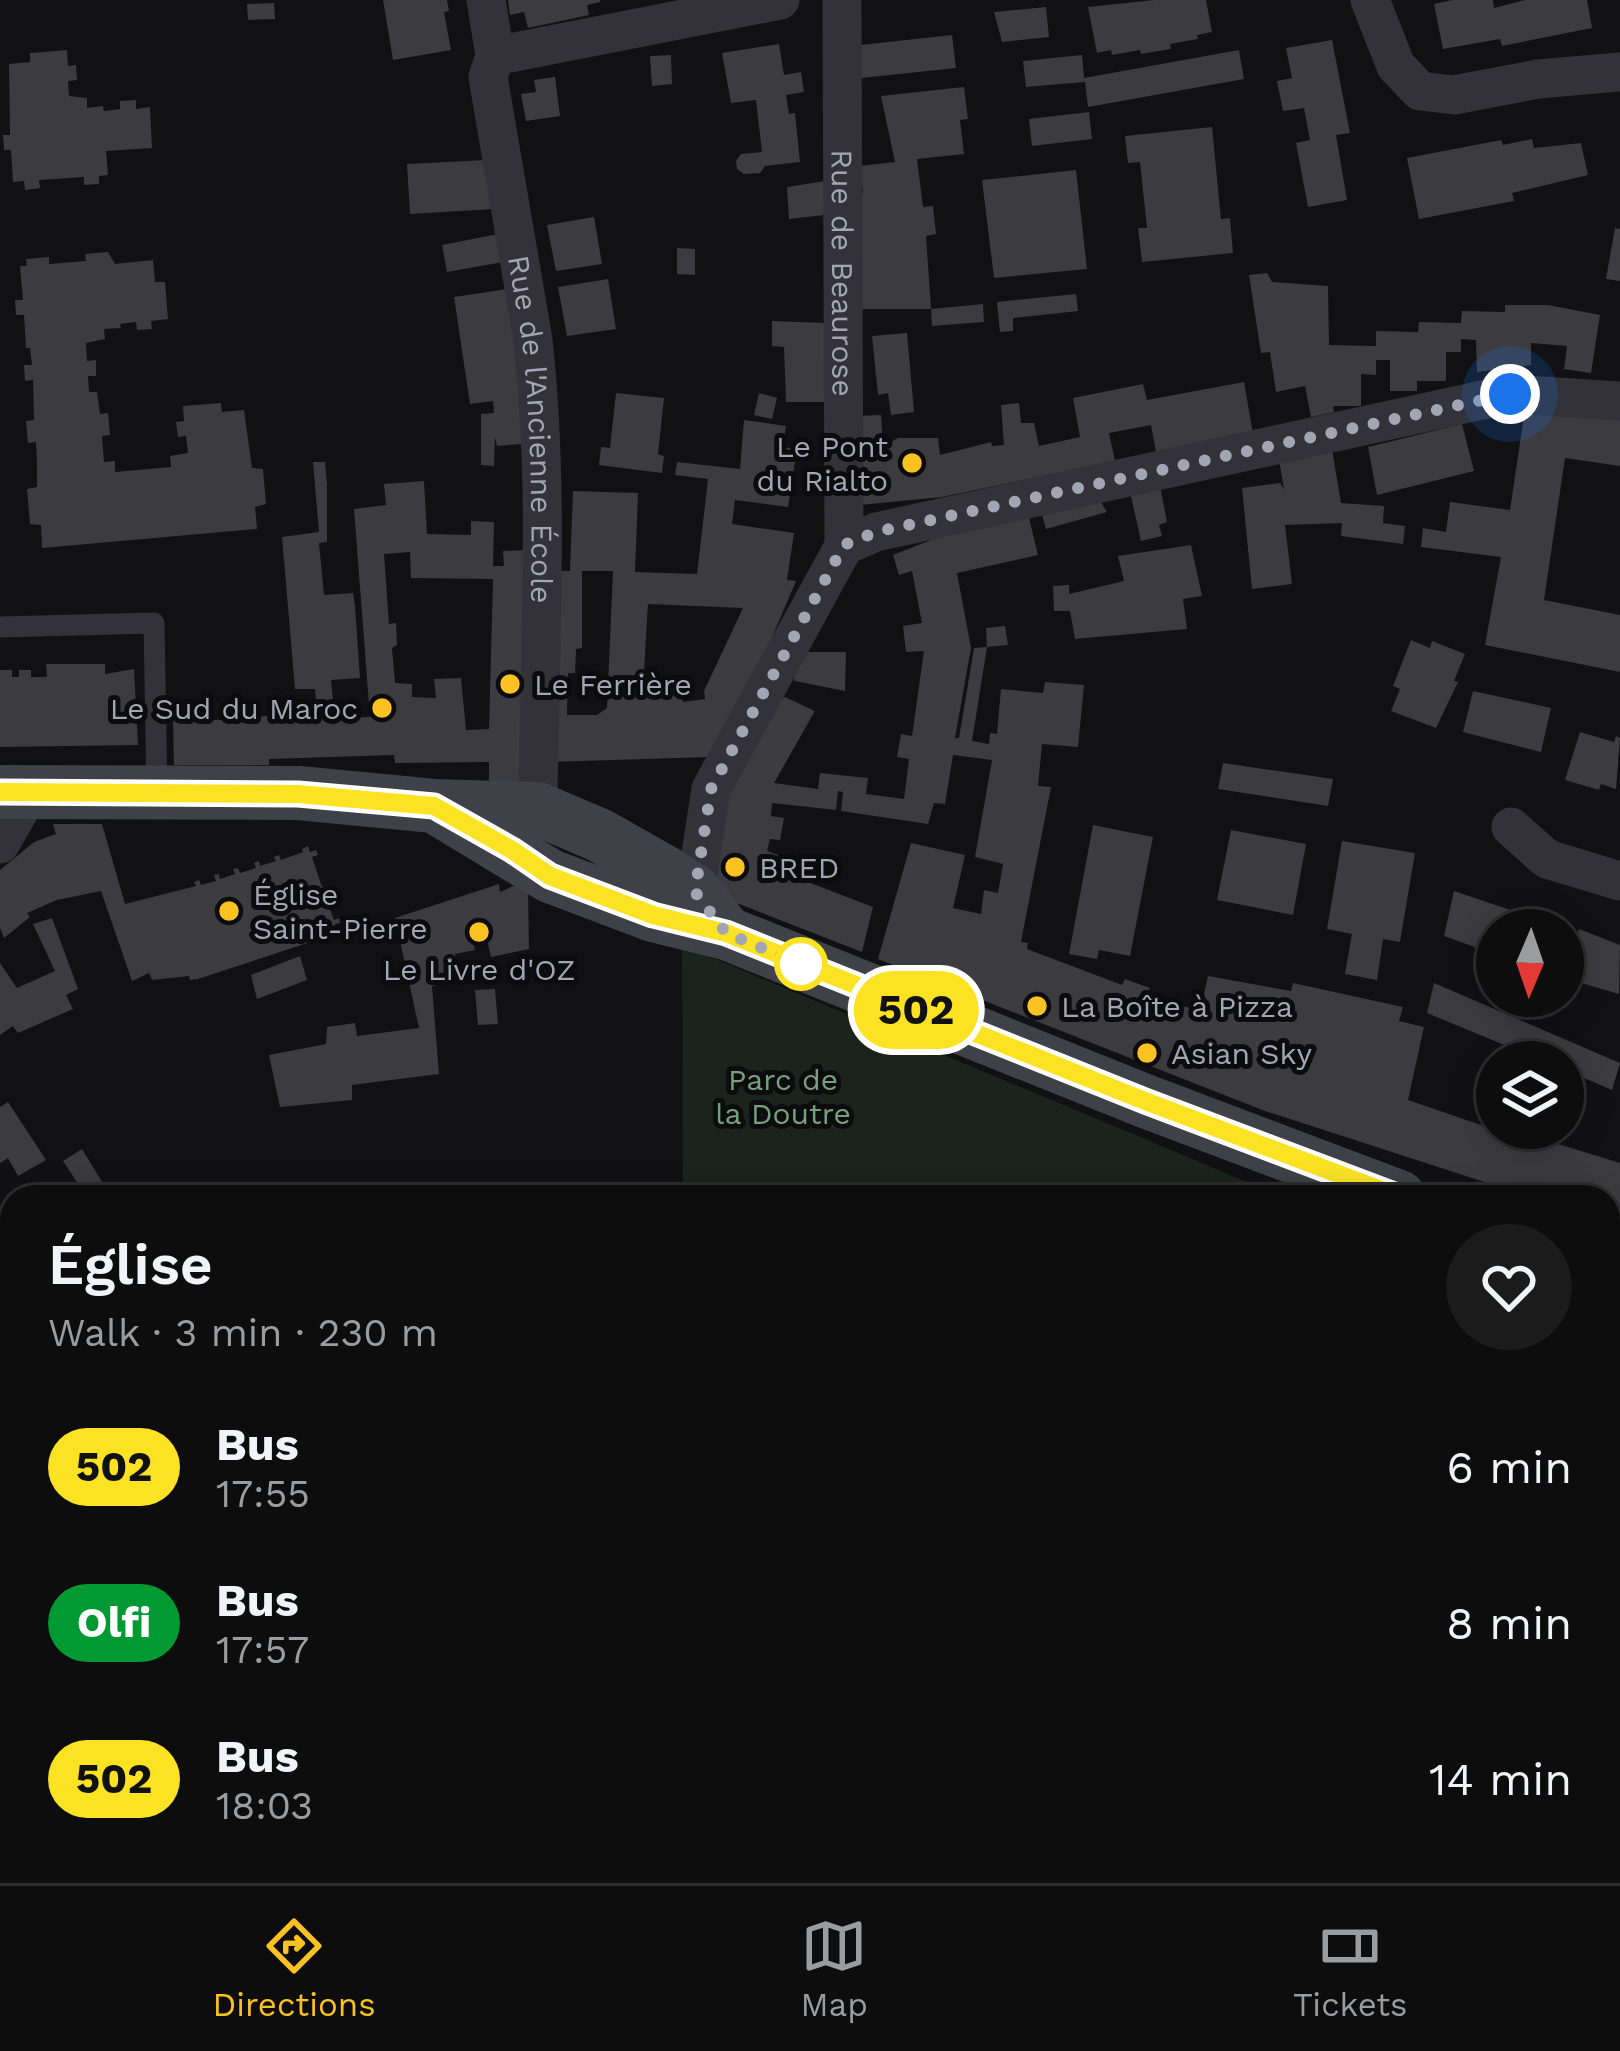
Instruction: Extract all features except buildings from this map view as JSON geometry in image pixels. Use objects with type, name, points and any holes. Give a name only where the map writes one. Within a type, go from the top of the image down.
[{"type":"main road","points":[[15,792],[313,794],[434,806],[538,809],[599,835],[710,913],[1145,1101],[1367,1185]]},
{"type":"main road","points":[[434,806],[550,876],[653,915],[710,913]]},
{"type":"street","name":"Rue de l'Ancienne École","points":[[486,0],[494,56],[488,77],[536,371],[538,809]]},
{"type":"street","points":[[494,56],[780,0]]},
{"type":"street","name":"Rue de Beaurose","points":[[842,0],[844,545]]},
{"type":"street","points":[[1370,0],[1396,66],[1420,91],[1454,95],[1538,79],[1620,72]]},
{"type":"street","points":[[710,913],[711,789],[844,545],[876,532],[1510,394],[1620,400]]},
{"type":"street","points":[[0,844],[15,792]]},
{"type":"street","points":[[1511,827],[1547,859],[1620,881]]},
{"type":"lane","points":[[0,627],[154,623],[157,794]]},
{"type":"green space","name":"Parc de la Doutre","points":[[682,945],[1254,1185],[683,1185]]},
{"type":"bus line","name":"502","points":[[0,792],[298,794],[434,806],[550,876],[653,915],[726,933],[1367,1185]]},
{"type":"place","name":"Le Pont du Rialto","points":[[912,463]]},
{"type":"place","name":"Le Ferrière","points":[[510,684]]},
{"type":"place","name":"Le Sud du Maroc","points":[[382,708]]},
{"type":"place","name":"BRED","points":[[735,867]]},
{"type":"place","name":"Église Saint-Pierre","points":[[229,911]]},
{"type":"place","name":"Le Livre d'OZ","points":[[479,932]]},
{"type":"place","name":"La Boîte à Pizza","points":[[1037,1006]]},
{"type":"place","name":"Asian Sky","points":[[1147,1053]]},
{"type":"route","points":[[801,964],[726,933],[695,892],[711,789],[844,545],[876,532],[1510,394]]}]
